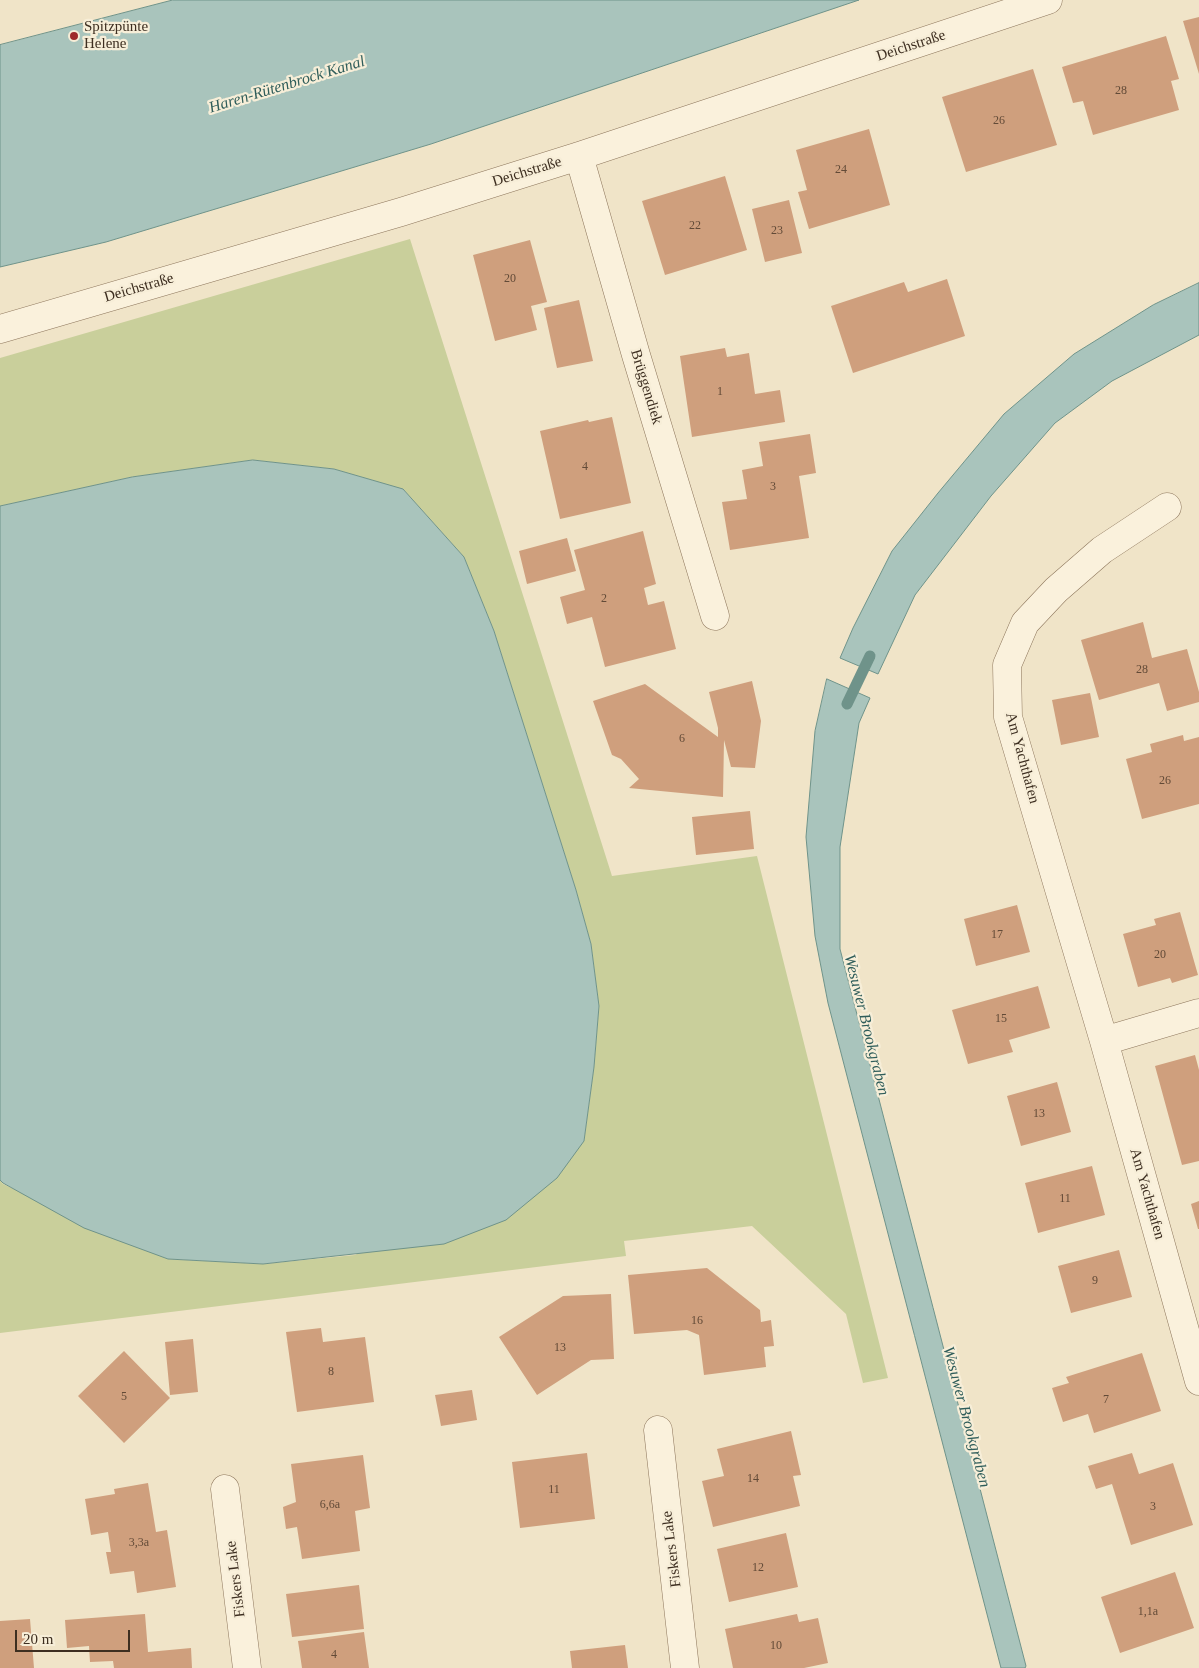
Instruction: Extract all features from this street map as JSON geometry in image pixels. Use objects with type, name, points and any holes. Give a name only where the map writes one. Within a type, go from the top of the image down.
[{"type":"street","name":"Deichstraße","points":[[0,329],[391,215],[579,156],[1048,0]]},
{"type":"street","name":"Brüggendiek","points":[[579,156],[639,365],[715,616]]},
{"type":"street","name":"Am Yachthafen","points":[[1167,507],[1102,550],[1056,590],[1024,623],[1007,665],[1008,717],[1195,1346],[1199,1381]]},
{"type":"street","points":[[1104,1041],[1199,1013]]},
{"type":"street","name":"Fiskers Lake","points":[[658,1430],[685,1668]]},
{"type":"street","name":"Fiskers Lake","points":[[225,1489],[247,1668]]},
{"type":"green space","points":[[410,239],[612,876],[757,856],[888,1378],[863,1383],[846,1314],[752,1226],[624,1241],[626,1256],[0,1333],[0,1180],[3,1184],[168,1259],[263,1264],[355,1255],[584,1141],[594,1067],[599,1006],[591,944],[576,890],[494,631],[464,557],[404,490],[334,469],[253,460],[132,477],[0,506],[0,358]]},
{"type":"water","name":"Haren-Rütenbrock Kanal","points":[[173,0],[859,0],[431,144],[106,242],[0,267],[0,45]]},
{"type":"water","points":[[1199,283],[1199,335],[1112,381],[1055,423],[991,496],[915,595],[878,674],[840,658],[892,551],[1004,414],[1074,354],[1153,305]]},
{"type":"water","points":[[253,460],[334,469],[403,489],[464,557],[494,631],[576,890],[591,944],[599,1006],[594,1067],[584,1141],[557,1178],[506,1220],[444,1244],[263,1264],[168,1259],[84,1228],[0,1180],[0,506],[132,477]]},
{"type":"water","points":[[827,679],[870,698],[859,723],[840,847],[840,949],[1025,1668],[1001,1668],[828,1003],[815,936],[806,837],[815,731]]},
{"type":"building","points":[[1199,17],[1199,74],[1183,21]]},
{"type":"building","points":[[1166,36],[1179,79],[1171,81],[1179,110],[1093,135],[1083,101],[1073,103],[1062,67]]},
{"type":"building","points":[[1033,69],[1057,145],[966,172],[942,97]]},
{"type":"building","points":[[869,129],[890,205],[809,229],[798,192],[807,190],[796,150]]},
{"type":"building","points":[[725,176],[747,250],[665,275],[642,201]]},
{"type":"building","points":[[789,200],[802,253],[765,262],[752,209]]},
{"type":"building","points":[[530,240],[547,302],[531,306],[537,330],[495,341],[473,255]]},
{"type":"building","points":[[947,279],[965,336],[853,373],[831,306],[904,282],[908,292]]},
{"type":"building","points":[[579,300],[593,361],[557,368],[544,308]]},
{"type":"building","points":[[725,348],[727,357],[749,353],[755,394],[780,390],[785,422],[692,437],[680,356]]},
{"type":"building","points":[[612,417],[631,503],[560,519],[540,431],[588,420],[589,422]]},
{"type":"building","points":[[810,434],[816,473],[799,476],[809,538],[730,550],[722,502],[747,499],[742,470],[763,466],[759,442]]},
{"type":"building","points":[[643,531],[656,584],[644,588],[648,605],[664,601],[676,649],[605,667],[592,617],[567,624],[560,597],[585,590],[574,550]]},
{"type":"building","points":[[567,538],[576,571],[527,584],[519,551]]},
{"type":"building","points":[[1143,622],[1152,658],[1187,649],[1199,692],[1199,702],[1167,711],[1159,683],[1099,700],[1081,640]]},
{"type":"building","points":[[752,681],[761,721],[755,768],[731,767],[724,740],[723,797],[629,788],[639,779],[621,759],[612,755],[593,701],[645,684],[718,737],[718,728],[709,692]]},
{"type":"building","points":[[1090,693],[1099,737],[1061,745],[1052,700]]},
{"type":"building","points":[[1183,735],[1184,741],[1199,737],[1199,804],[1142,819],[1126,759],[1152,752],[1150,744]]},
{"type":"building","points":[[750,811],[754,849],[696,855],[692,817]]},
{"type":"building","points":[[1017,905],[1030,952],[976,966],[964,919]]},
{"type":"building","points":[[1180,912],[1198,975],[1172,983],[1170,978],[1138,987],[1123,934],[1156,925],[1154,919]]},
{"type":"building","points":[[1038,986],[1050,1028],[1009,1040],[1013,1052],[968,1064],[952,1010]]},
{"type":"building","points":[[1195,1055],[1199,1070],[1199,1161],[1182,1165],[1155,1066]]},
{"type":"building","points":[[1057,1082],[1071,1132],[1021,1146],[1007,1096]]},
{"type":"building","points":[[1092,1166],[1105,1215],[1038,1233],[1025,1183]]},
{"type":"building","points":[[1199,1201],[1199,1229],[1198,1229],[1191,1204]]},
{"type":"building","points":[[1119,1250],[1132,1297],[1071,1313],[1058,1266]]},
{"type":"building","points":[[707,1268],[760,1310],[761,1322],[771,1320],[774,1346],[764,1347],[766,1367],[704,1375],[699,1335],[687,1330],[634,1334],[628,1275]]},
{"type":"building","points":[[611,1294],[614,1359],[591,1360],[537,1395],[499,1337],[563,1296]]},
{"type":"building","points":[[321,1328],[323,1342],[365,1337],[374,1402],[297,1412],[286,1332]]},
{"type":"building","points":[[193,1339],[198,1392],[170,1395],[165,1342]]},
{"type":"building","points":[[124,1351],[170,1398],[124,1443],[78,1396]]},
{"type":"building","points":[[1142,1353],[1161,1411],[1094,1433],[1088,1414],[1063,1422],[1052,1388],[1069,1383],[1066,1377]]},
{"type":"building","points":[[472,1390],[477,1420],[441,1426],[435,1395]]},
{"type":"building","points":[[791,1431],[801,1475],[793,1476],[800,1506],[713,1527],[702,1481],[724,1476],[717,1449]]},
{"type":"building","points":[[587,1453],[595,1519],[520,1528],[512,1462]]},
{"type":"building","points":[[1132,1453],[1139,1474],[1173,1463],[1193,1525],[1131,1545],[1112,1484],[1096,1489],[1088,1466]]},
{"type":"building","points":[[363,1455],[370,1508],[355,1511],[360,1551],[302,1559],[297,1527],[286,1529],[283,1507],[296,1502],[291,1464]]},
{"type":"building","points":[[148,1483],[156,1532],[167,1530],[176,1587],[137,1593],[134,1571],[110,1574],[106,1552],[111,1552],[108,1532],[91,1535],[85,1499],[115,1494],[114,1489]]},
{"type":"building","points":[[786,1533],[798,1587],[729,1602],[717,1549]]},
{"type":"building","points":[[1175,1572],[1194,1628],[1120,1653],[1101,1597]]},
{"type":"building","points":[[359,1585],[364,1629],[292,1637],[286,1594]]},
{"type":"building","points":[[145,1614],[148,1652],[191,1648],[192,1668],[114,1668],[113,1661],[90,1662],[89,1646],[67,1648],[65,1620]]},
{"type":"building","points":[[797,1614],[799,1622],[818,1618],[828,1663],[804,1668],[733,1668],[725,1629]]},
{"type":"building","points":[[30,1619],[34,1668],[0,1668],[0,1621]]},
{"type":"building","points":[[364,1632],[369,1668],[302,1668],[298,1641]]},
{"type":"building","points":[[625,1645],[628,1668],[572,1668],[570,1651]]},
{"type":"waterway","name":"Wesuwer Brookgraben","points":[[847,704],[870,656]]},
{"type":"place","name":"Spitzpünte Helene","points":[[74,36]]}]
